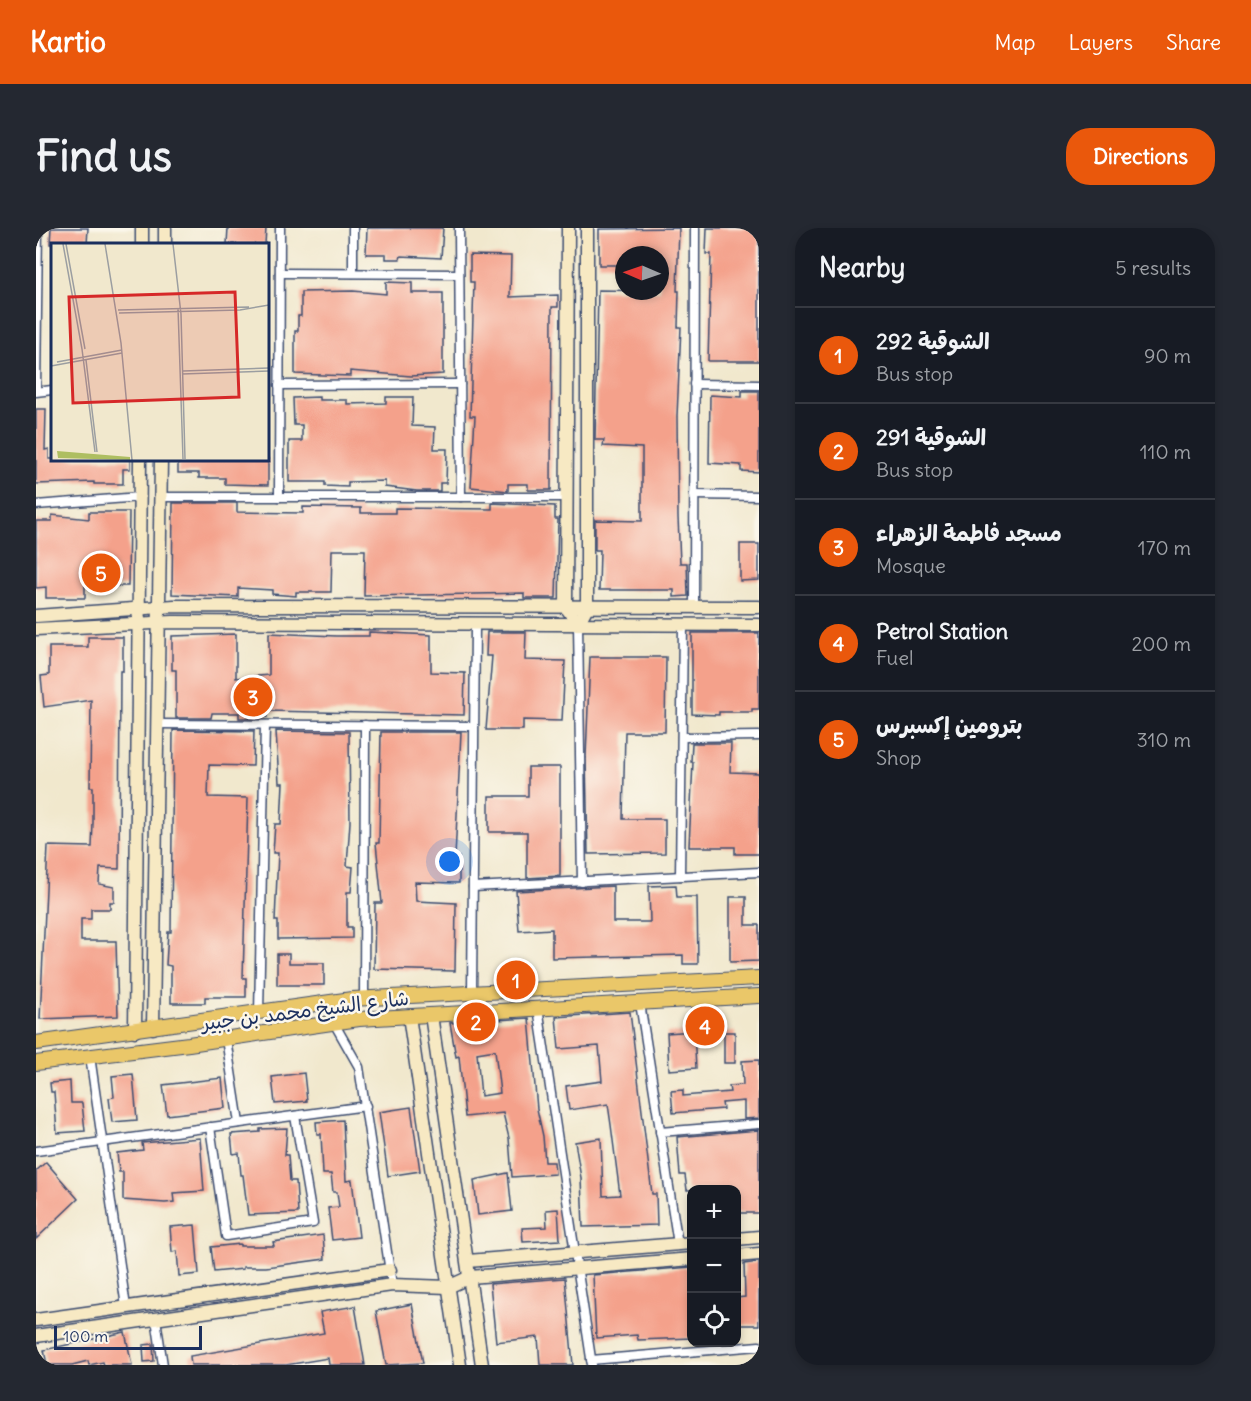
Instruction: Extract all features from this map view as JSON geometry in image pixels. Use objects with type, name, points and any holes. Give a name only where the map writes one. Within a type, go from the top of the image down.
[{"type":"main road","name":"شارع الشيخ محمد بن جبير","points":[[36,1043],[364,999],[759,978]]},
{"type":"main road","name":"شارع الشيخ محمد بن جبير","points":[[36,1063],[334,1023],[409,1016],[759,996]]},
{"type":"street","points":[[36,390],[38,228]]},
{"type":"street","points":[[279,497],[280,228]]},
{"type":"street","points":[[352,228],[353,273]]},
{"type":"street","points":[[459,228],[461,497]]},
{"type":"street","points":[[568,228],[566,607],[578,624]]},
{"type":"street","points":[[582,882],[578,624],[587,607],[587,228]]},
{"type":"street","points":[[694,607],[695,228]]},
{"type":"street","points":[[280,273],[459,274]]},
{"type":"street","points":[[279,385],[460,384]]},
{"type":"street","points":[[694,384],[759,385]]},
{"type":"street","points":[[135,1030],[140,460]]},
{"type":"street","points":[[153,1028],[161,460]]},
{"type":"street","points":[[694,495],[759,496]]},
{"type":"street","points":[[36,506],[140,497]]},
{"type":"street","points":[[161,497],[567,497]]},
{"type":"street","points":[[36,616],[159,607],[759,607]]},
{"type":"street","points":[[36,629],[138,623],[759,625]]},
{"type":"street","points":[[472,994],[475,624]]},
{"type":"street","points":[[680,876],[684,737],[683,625]]},
{"type":"street","points":[[158,724],[473,726]]},
{"type":"street","points":[[259,1013],[265,725]]},
{"type":"street","points":[[364,999],[365,725]]},
{"type":"street","points":[[684,737],[759,735]]},
{"type":"street","points":[[473,887],[759,872]]},
{"type":"street","points":[[640,1003],[678,1244]]},
{"type":"street","points":[[538,1008],[573,1252],[592,1363],[759,1346]]},
{"type":"street","points":[[135,1015],[145,1019],[153,1009]]},
{"type":"street","points":[[431,1015],[482,1365]]},
{"type":"street","points":[[409,1016],[460,1365]]},
{"type":"street","points":[[334,1023],[359,1067],[392,1285]]},
{"type":"street","points":[[226,1039],[239,1123]]},
{"type":"street","points":[[414,1050],[425,1040],[436,1044]]},
{"type":"street","points":[[90,1056],[126,1307]]},
{"type":"street","points":[[36,1151],[366,1106]]},
{"type":"street","points":[[210,1127],[226,1236],[313,1222],[295,1116]]},
{"type":"street","points":[[660,1132],[759,1124]]},
{"type":"street","points":[[741,1239],[759,1238]]},
{"type":"street","points":[[468,1261],[687,1243]]},
{"type":"street","points":[[741,1256],[759,1254]]},
{"type":"street","points":[[36,1336],[392,1285],[448,1287],[470,1278],[687,1259]]},
{"type":"street","points":[[36,1320],[390,1270]]},
{"type":"street","points":[[156,1319],[163,1365]]},
{"type":"building","points":[[51,228],[88,228],[87,243],[50,244]]},
{"type":"building","points":[[228,228],[266,228],[265,243],[227,243]]},
{"type":"building","points":[[367,228],[443,228],[441,258],[401,256],[400,259],[386,259],[386,254],[366,254]]},
{"type":"building","points":[[679,228],[677,291],[679,291],[678,327],[681,327],[677,416],[678,517],[680,563],[687,563],[688,596],[674,597],[674,590],[599,590],[600,550],[595,550],[595,520],[642,521],[642,448],[603,446],[604,440],[595,440],[598,290],[615,290],[615,300],[669,300],[669,246],[615,246],[615,265],[599,265],[599,229]]},
{"type":"building","points":[[707,228],[759,228],[759,361],[708,361],[711,254],[706,254]]},
{"type":"building","points":[[470,255],[511,256],[510,297],[558,295],[558,307],[552,307],[551,490],[528,490],[528,484],[508,484],[508,491],[471,487],[475,416],[470,416],[474,282],[470,282]]},
{"type":"building","points":[[386,282],[412,283],[412,293],[443,293],[443,374],[411,376],[350,371],[350,376],[295,374],[295,331],[298,331],[298,316],[301,316],[301,292],[353,291],[386,294]]},
{"type":"building","points":[[742,391],[759,391],[759,472],[741,471],[741,465],[709,463],[710,395],[742,397]]},
{"type":"building","points":[[319,397],[319,400],[347,400],[347,404],[386,403],[386,397],[413,397],[412,426],[435,427],[434,449],[447,449],[446,483],[440,483],[440,491],[417,491],[385,487],[385,481],[348,482],[348,487],[325,486],[325,482],[289,482],[289,441],[302,441],[302,425],[294,425],[293,398]]},
{"type":"building","points":[[36,409],[46,409],[45,450],[49,449],[49,459],[130,460],[130,469],[123,469],[123,484],[94,484],[94,482],[36,484]]},
{"type":"building","points":[[178,460],[268,460],[268,485],[225,484],[225,478],[199,478],[199,473],[178,473]]},
{"type":"building","points":[[173,503],[237,503],[237,512],[303,513],[303,507],[361,508],[361,513],[395,513],[395,508],[492,509],[492,503],[555,506],[555,519],[558,519],[556,598],[524,598],[524,593],[364,596],[365,550],[332,550],[331,592],[296,592],[296,596],[272,594],[272,590],[238,588],[238,597],[172,594]]},
{"type":"building","points":[[89,512],[129,512],[128,586],[85,586],[85,598],[46,598],[46,587],[36,588],[36,521],[52,521],[52,515],[89,519]]},
{"type":"building","points":[[740,544],[759,544],[759,580],[740,581]]},
{"type":"building","points":[[369,632],[431,635],[431,672],[465,673],[464,715],[267,711],[267,717],[254,718],[239,718],[239,713],[212,713],[211,718],[176,718],[176,670],[172,670],[172,636],[236,634],[236,678],[269,675],[269,633],[369,636]]},
{"type":"building","points":[[487,632],[526,632],[525,660],[565,661],[562,721],[523,720],[523,730],[486,730],[492,656],[486,656]]},
{"type":"building","points":[[692,633],[759,633],[759,709],[752,709],[752,712],[719,712],[719,715],[692,714]]},
{"type":"building","points":[[88,637],[123,637],[123,671],[120,671],[119,869],[100,868],[99,884],[114,887],[114,902],[110,902],[110,909],[91,909],[91,919],[81,919],[81,941],[116,941],[118,1016],[40,1019],[48,846],[92,847],[93,823],[93,787],[90,787],[91,700],[44,707],[41,676],[49,675],[49,647],[88,647]]},
{"type":"building","points":[[590,657],[666,657],[665,732],[625,732],[623,819],[665,819],[665,853],[588,854],[586,757]]},
{"type":"building","points":[[173,730],[254,731],[253,766],[209,765],[208,797],[248,798],[243,978],[246,978],[246,997],[205,997],[205,1003],[171,1003],[171,966],[166,965],[168,932],[171,932]]},
{"type":"building","points":[[276,731],[349,732],[350,822],[347,866],[353,867],[351,892],[347,892],[347,927],[352,927],[352,938],[278,939],[278,921],[275,921],[278,853],[273,853],[275,824],[281,824],[283,783],[279,783]]},
{"type":"building","points":[[381,732],[461,732],[455,857],[459,857],[459,883],[415,882],[416,901],[456,903],[455,971],[374,969],[375,903],[382,903],[376,843],[379,843]]},
{"type":"building","points":[[692,743],[731,743],[730,772],[759,773],[759,854],[735,854],[735,847],[689,847]]},
{"type":"building","points":[[528,767],[560,767],[560,876],[527,878],[527,832],[489,832],[489,796],[528,796]]},
{"type":"building","points":[[676,885],[677,897],[697,897],[698,964],[683,964],[683,955],[552,958],[552,929],[519,931],[516,891],[613,886],[613,922],[650,922],[649,886]]},
{"type":"building","points":[[730,897],[746,897],[746,925],[759,925],[759,961],[730,962]]},
{"type":"building","points":[[277,954],[289,954],[289,963],[324,963],[324,985],[277,985]]},
{"type":"building","points":[[630,1012],[652,1194],[656,1194],[657,1225],[583,1227],[581,1178],[575,1142],[601,1138],[603,1196],[620,1195],[608,1104],[569,1110],[566,1086],[602,1081],[599,1046],[559,1049],[556,1017]]},
{"type":"building","points":[[529,1018],[537,1109],[543,1136],[545,1162],[554,1162],[555,1174],[512,1177],[509,1138],[503,1113],[465,1117],[459,1056],[456,1057],[450,1023]],"holes":[[[495,1050],[500,1093],[481,1096],[477,1053]]]},
{"type":"building","points":[[694,1031],[696,1068],[669,1070],[667,1033]]},
{"type":"building","points":[[724,1032],[735,1032],[735,1063],[724,1063]]},
{"type":"building","points":[[759,1060],[759,1118],[744,1119],[744,1101],[722,1103],[723,1109],[673,1113],[671,1091],[683,1090],[683,1096],[730,1092],[729,1086],[743,1085],[742,1061]]},
{"type":"building","points":[[304,1073],[307,1101],[275,1104],[272,1077]]},
{"type":"building","points":[[133,1074],[137,1120],[112,1122],[109,1098],[114,1097],[112,1076]]},
{"type":"building","points":[[222,1078],[225,1108],[167,1115],[163,1085]]},
{"type":"building","points":[[70,1081],[71,1103],[82,1103],[85,1131],[57,1133],[54,1092],[51,1092],[50,1083]]},
{"type":"building","points":[[411,1107],[420,1171],[388,1176],[379,1112]]},
{"type":"building","points":[[343,1120],[346,1181],[352,1180],[359,1237],[332,1240],[328,1208],[339,1207],[337,1192],[333,1192],[331,1174],[323,1174],[321,1134],[317,1134],[316,1122]]},
{"type":"building","points":[[287,1128],[285,1155],[288,1155],[290,1181],[296,1181],[298,1213],[248,1215],[239,1153],[233,1154],[231,1134],[260,1132],[260,1129]]},
{"type":"building","points":[[759,1130],[759,1213],[741,1213],[741,1185],[687,1185],[687,1190],[685,1175],[680,1175],[677,1137]]},
{"type":"building","points":[[200,1138],[204,1191],[173,1193],[174,1202],[165,1203],[123,1200],[123,1172],[119,1172],[117,1153],[143,1150],[142,1143]]},
{"type":"building","points":[[46,1162],[78,1199],[36,1239],[36,1171]]},
{"type":"building","points":[[508,1173],[512,1211],[478,1215],[474,1180]]},
{"type":"building","points":[[558,1209],[560,1240],[523,1242],[522,1228],[547,1227],[546,1210]]},
{"type":"building","points":[[195,1225],[199,1274],[179,1276],[177,1251],[172,1252],[170,1227]]},
{"type":"building","points":[[323,1235],[325,1259],[214,1272],[211,1247],[240,1244],[240,1246],[274,1246],[273,1242]]},
{"type":"building","points":[[759,1262],[759,1325],[741,1325],[741,1297],[745,1297],[744,1264]]},
{"type":"building","points":[[687,1267],[687,1338],[638,1340],[637,1335],[596,1338],[593,1275]]},
{"type":"building","points":[[565,1278],[573,1365],[540,1365],[538,1337],[496,1342],[490,1284]]},
{"type":"building","points":[[412,1304],[423,1363],[386,1365],[376,1311]]},
{"type":"building","points":[[355,1306],[365,1365],[329,1365],[328,1358],[286,1365],[191,1365],[190,1356],[324,1333],[320,1312]]},
{"type":"building","points":[[125,1332],[132,1365],[104,1365],[103,1362],[89,1365],[88,1361],[72,1365],[47,1365],[44,1350]]},
{"type":"building","points":[[153,1344],[154,1361],[144,1362],[143,1345]]},
{"type":"place","name":"بترومين إكسبرس","points":[[101,573]]},
{"type":"place","name":"مسجد فاطمة الزهراء","points":[[253,697]]},
{"type":"place","name":"الشوقية 292","points":[[516,980]]},
{"type":"place","name":"الشوقية 291","points":[[476,1022]]},
{"type":"place","name":"Petrol Station","points":[[705,1026]]}]
